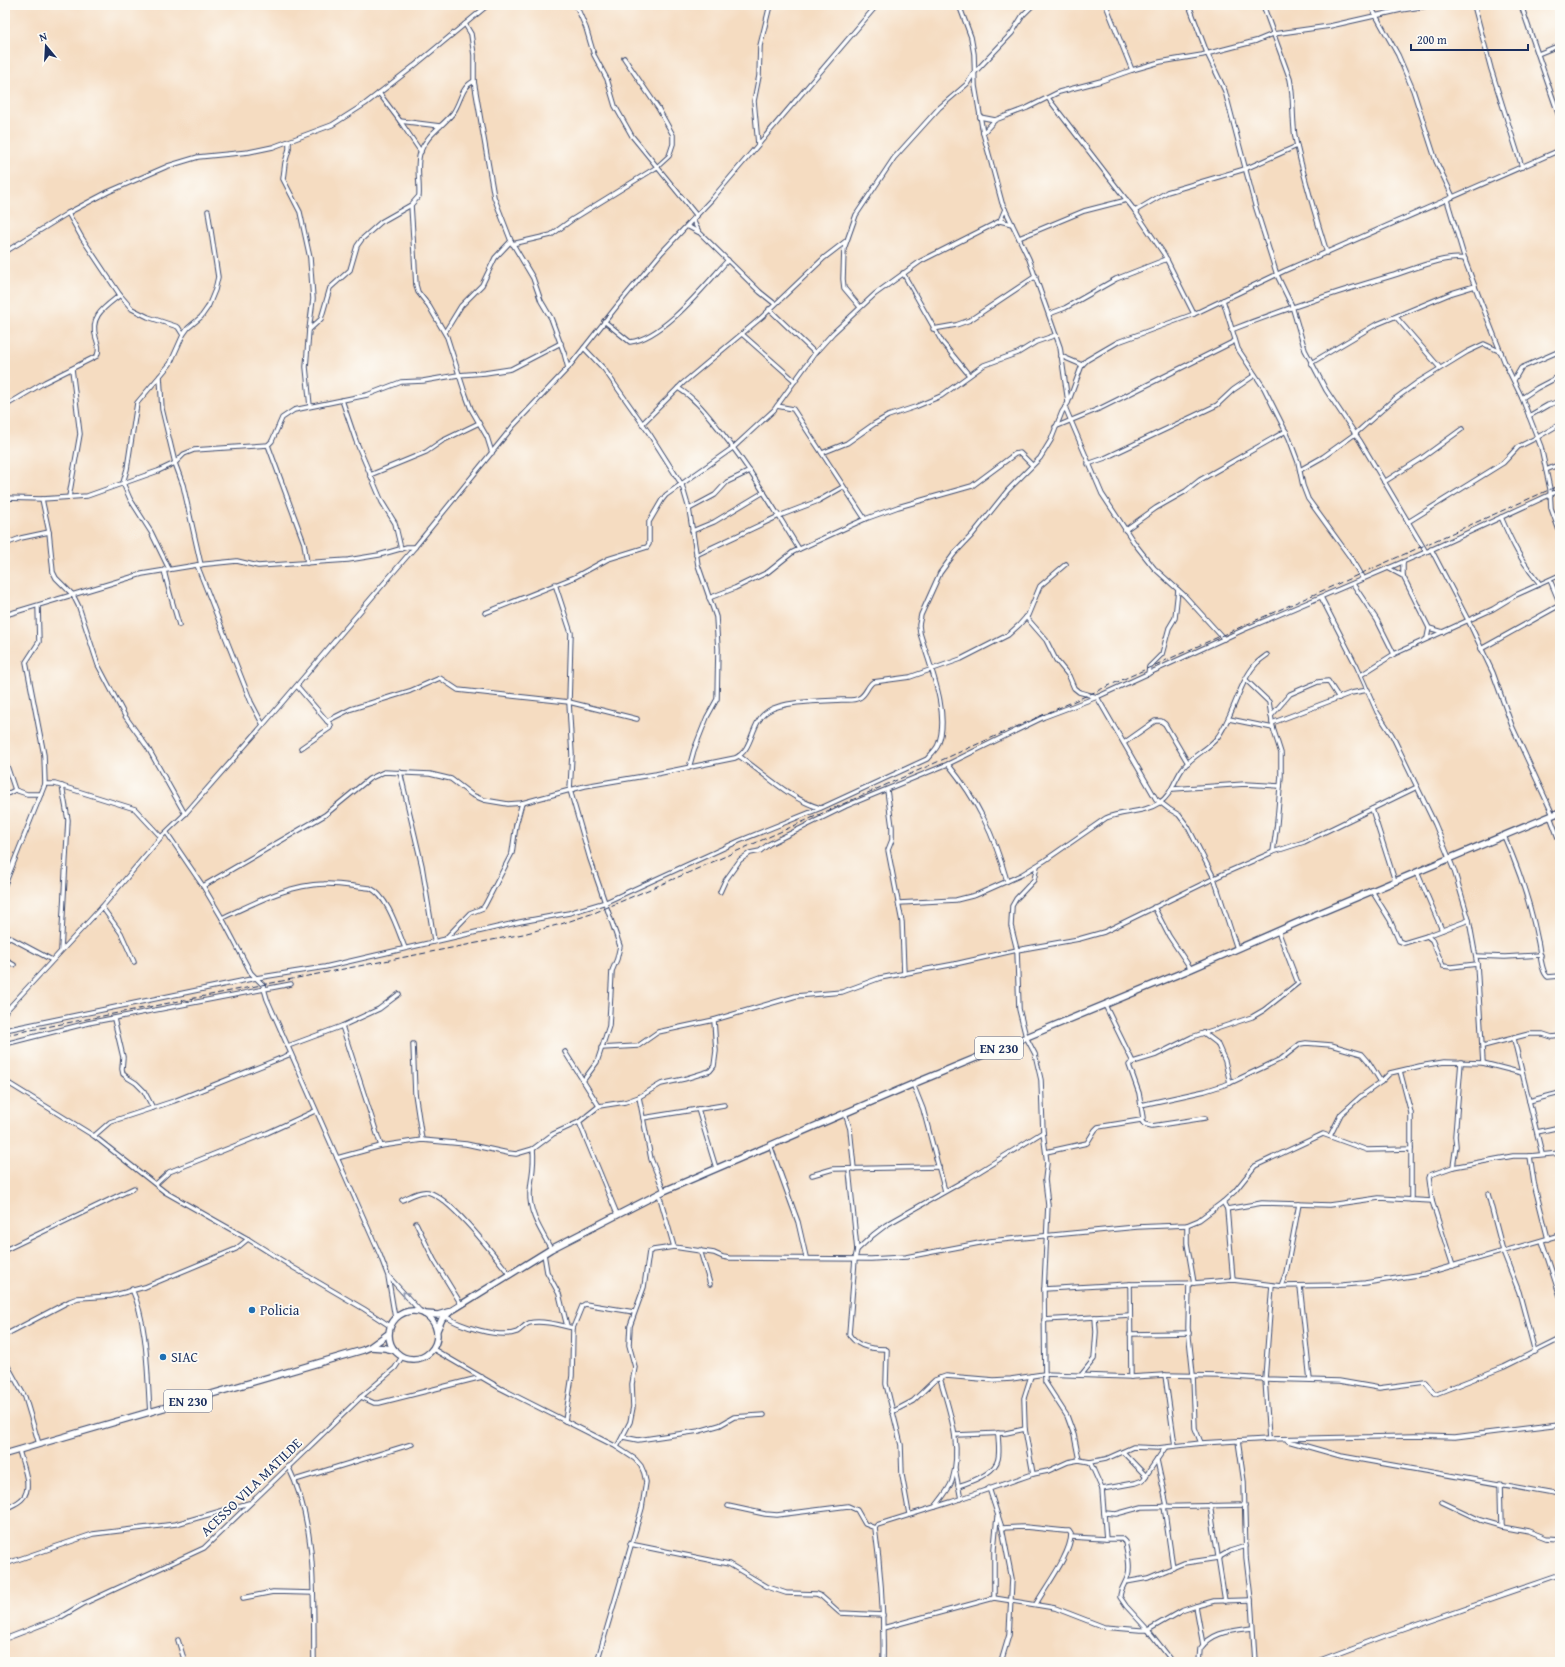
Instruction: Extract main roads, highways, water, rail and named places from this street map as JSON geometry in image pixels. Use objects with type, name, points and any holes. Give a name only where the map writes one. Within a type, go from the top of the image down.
[{"type":"main road","name":"EN 230","points":[[437,1330],[445,1316],[461,1304],[551,1249],[661,1192],[913,1084],[1106,1005],[1560,812]]},
{"type":"main road","points":[[412,1311],[423,1313],[434,1323],[437,1330],[437,1336],[433,1349],[418,1359],[402,1357],[394,1350],[389,1342],[388,1334],[390,1326],[395,1318],[404,1312],[412,1311]]},
{"type":"main road","name":"EN 230","points":[[423,1313],[438,1315],[450,1311]]},
{"type":"main road","name":"EN 230","points":[[5,1454],[150,1413],[370,1347],[388,1334]]},
{"type":"main road","name":"EN 230","points":[[370,1347],[394,1350]]},
{"type":"railway","points":[[5,1035],[523,934],[594,913],[690,872],[1560,485]]},
{"type":"place","name":"Policia","points":[[252,1310]]},
{"type":"place","name":"SIAC","points":[[163,1357]]}]
